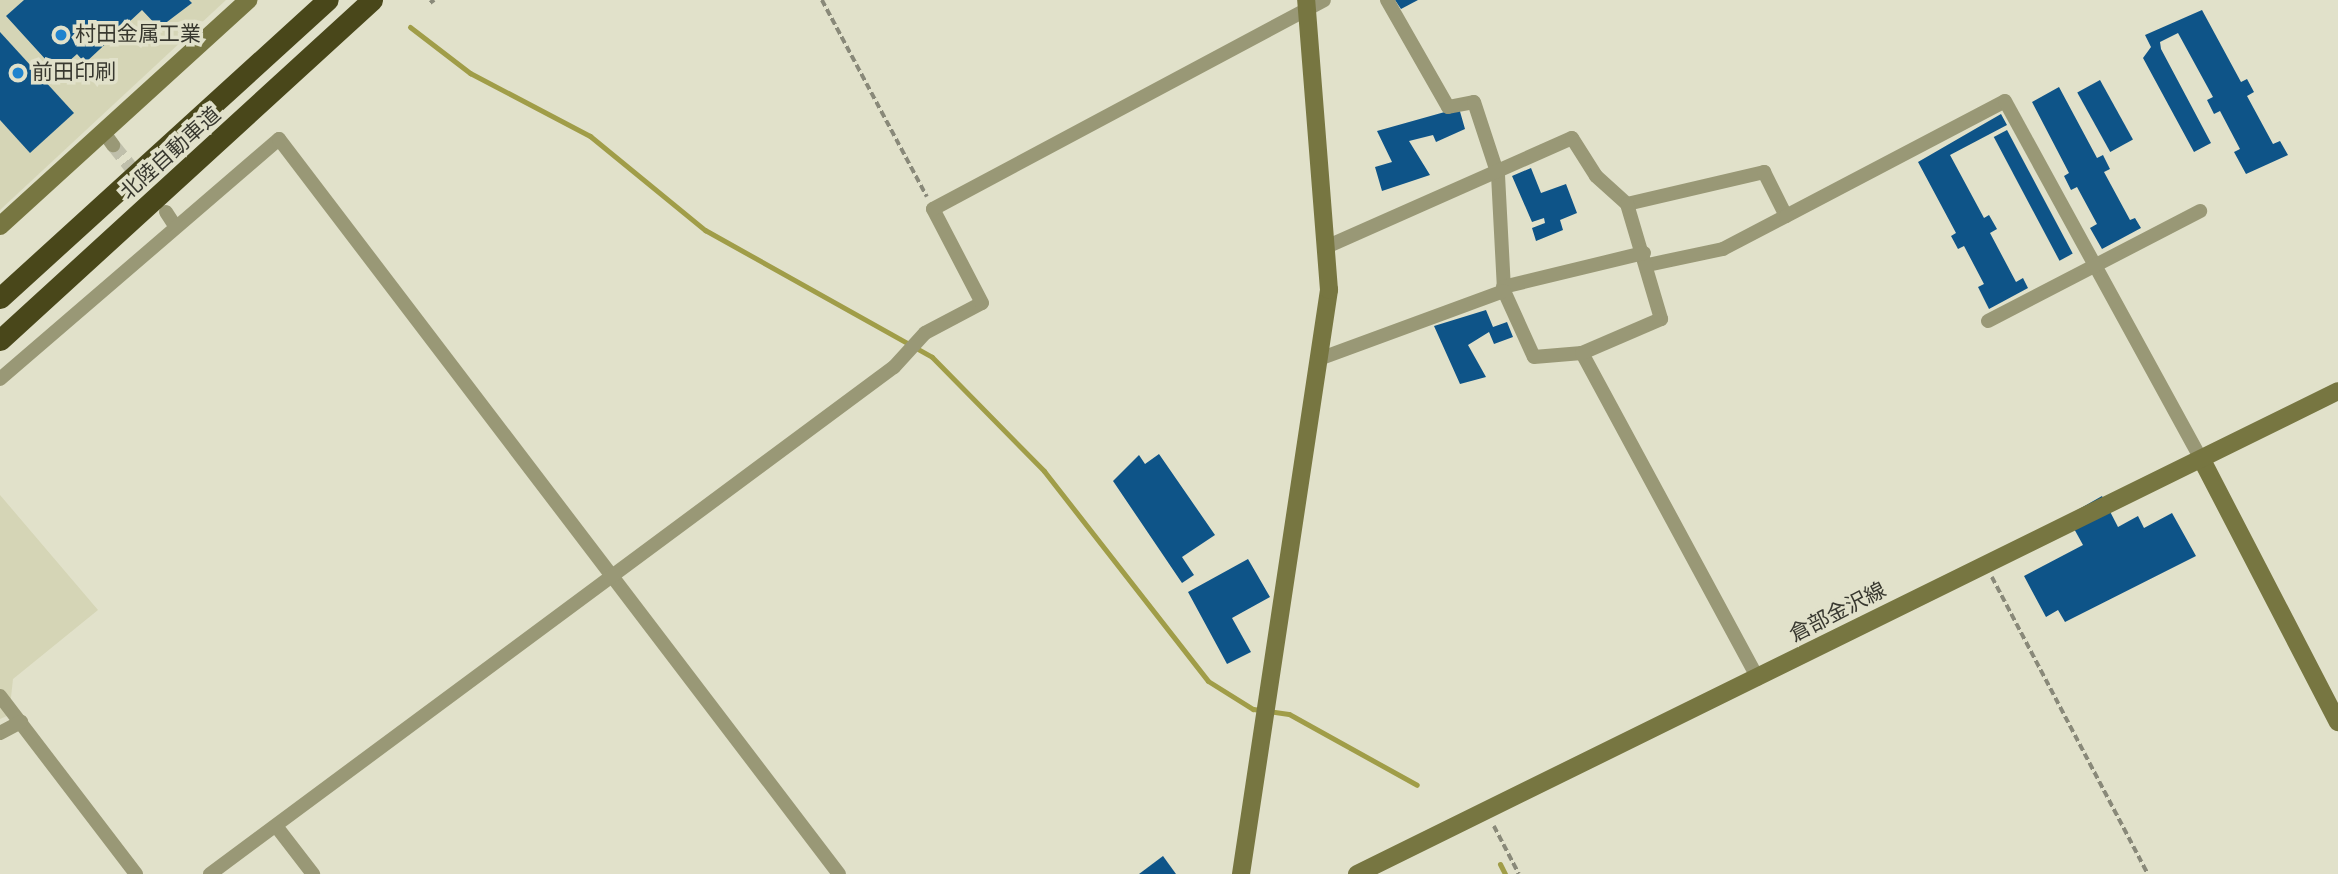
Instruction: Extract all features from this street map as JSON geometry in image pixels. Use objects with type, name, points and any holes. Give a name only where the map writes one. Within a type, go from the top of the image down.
[{"type":"highway","name":"北陸自動車道","points":[[0,298],[328,0]]},
{"type":"highway","name":"北陸自動車道","points":[[0,340],[372,0]]},
{"type":"street","points":[[0,226],[109,139],[248,0]]},
{"type":"street","points":[[209,874],[913,346],[982,303],[933,209],[1307,4],[1324,0]]},
{"type":"street","points":[[1326,247],[1498,175],[1572,138],[1597,176],[1627,204],[1646,259],[1661,318],[1582,353],[1534,357],[1503,289],[1498,175],[1474,102],[1448,107],[1387,0]]},
{"type":"street","points":[[1241,874],[1329,290],[1307,4]]},
{"type":"street","points":[[1319,359],[1503,289],[1646,259],[1723,249],[2005,101],[2093,266],[2203,462],[2338,722]]},
{"type":"street","points":[[0,379],[279,139],[839,874]]},
{"type":"street","points":[[1627,204],[1764,172],[1786,215]]},
{"type":"street","points":[[1988,321],[2200,211]]},
{"type":"street","points":[[166,212],[175,226]]},
{"type":"street","points":[[1582,353],[1758,679]]},
{"type":"street","name":"倉部金沢線","points":[[1357,874],[1758,679],[1985,563],[2203,462],[2338,391]]},
{"type":"street","points":[[0,696],[136,874]]},
{"type":"street","points":[[0,733],[21,722]]},
{"type":"street","points":[[276,826],[313,874]]},
{"type":"path","points":[[822,0],[933,209]]},
{"type":"path","points":[[1985,563],[2148,874]]},
{"type":"path","points":[[1486,812],[1519,874]]},
{"type":"shaded area","points":[[0,0],[226,0],[0,210]]},
{"type":"shaded area","points":[[0,495],[98,610],[13,679],[9,715],[0,719]]},
{"type":"building","name":"村田金属工業","points":[[24,0],[189,0],[192,3],[159,28],[142,10],[85,63],[77,54],[57,72],[6,16]]},
{"type":"building","points":[[1395,0],[1418,0],[1401,9]]},
{"type":"building","points":[[2202,10],[2241,82],[2247,79],[2254,92],[2247,96],[2273,144],[2280,141],[2288,155],[2246,174],[2234,152],[2240,149],[2220,111],[2214,114],[2207,100],[2213,97],[2178,33],[2160,42],[2161,49],[2211,143],[2194,152],[2143,58],[2151,47],[2145,35]]},
{"type":"building","name":"前田印刷","points":[[0,32],[74,113],[30,153],[0,120]]},
{"type":"building","points":[[2100,80],[2133,139],[2110,152],[2077,93]]},
{"type":"building","points":[[2059,87],[2097,158],[2103,155],[2110,169],[2104,172],[2130,220],[2135,218],[2141,228],[2102,249],[2090,228],[2097,224],[2077,187],[2071,190],[2064,176],[2069,173],[2032,102]]},
{"type":"building","points":[[1459,108],[1465,129],[1436,142],[1433,135],[1409,141],[1430,175],[1382,191],[1375,167],[1392,162],[1377,131]]},
{"type":"building","points":[[2001,114],[2007,125],[1950,155],[1984,218],[1989,215],[1997,229],[1990,233],[2016,282],[2023,278],[2028,288],[1989,309],[1978,287],[1984,284],[1964,246],[1958,249],[1951,236],[1956,233],[1918,162]]},
{"type":"building","points":[[2007,130],[2073,254],[2059,261],[1994,137]]},
{"type":"building","points":[[1531,168],[1541,193],[1566,184],[1577,213],[1560,220],[1563,230],[1536,241],[1532,228],[1545,223],[1544,218],[1532,222],[1512,176]]},
{"type":"building","points":[[1486,310],[1493,327],[1507,322],[1513,337],[1494,344],[1489,332],[1468,345],[1486,377],[1460,384],[1434,326]]},
{"type":"building","points":[[1159,454],[1215,535],[1182,557],[1194,575],[1182,583],[1113,481],[1139,455],[1145,464]]},
{"type":"building","points":[[2102,496],[2118,527],[2138,516],[2144,528],[2172,513],[2196,556],[2065,622],[2058,610],[2046,617],[2024,576],[2083,545],[2067,516]]},
{"type":"building","points":[[1248,559],[1270,597],[1232,618],[1251,652],[1227,664],[1188,592]]},
{"type":"building","points":[[1163,856],[1176,874],[1139,874]]},
{"type":"waterway","points":[[410,27],[470,73],[590,136],[705,230],[932,357],[1044,471],[1208,681],[1253,709],[1289,714],[1417,785]]},
{"type":"waterway","points":[[1500,864],[1505,874]]},
{"type":"tunnel","points":[[113,145],[160,204]]},
{"type":"place","name":"村田金属工業","points":[[61,35]]},
{"type":"place","name":"前田印刷","points":[[18,73]]}]
